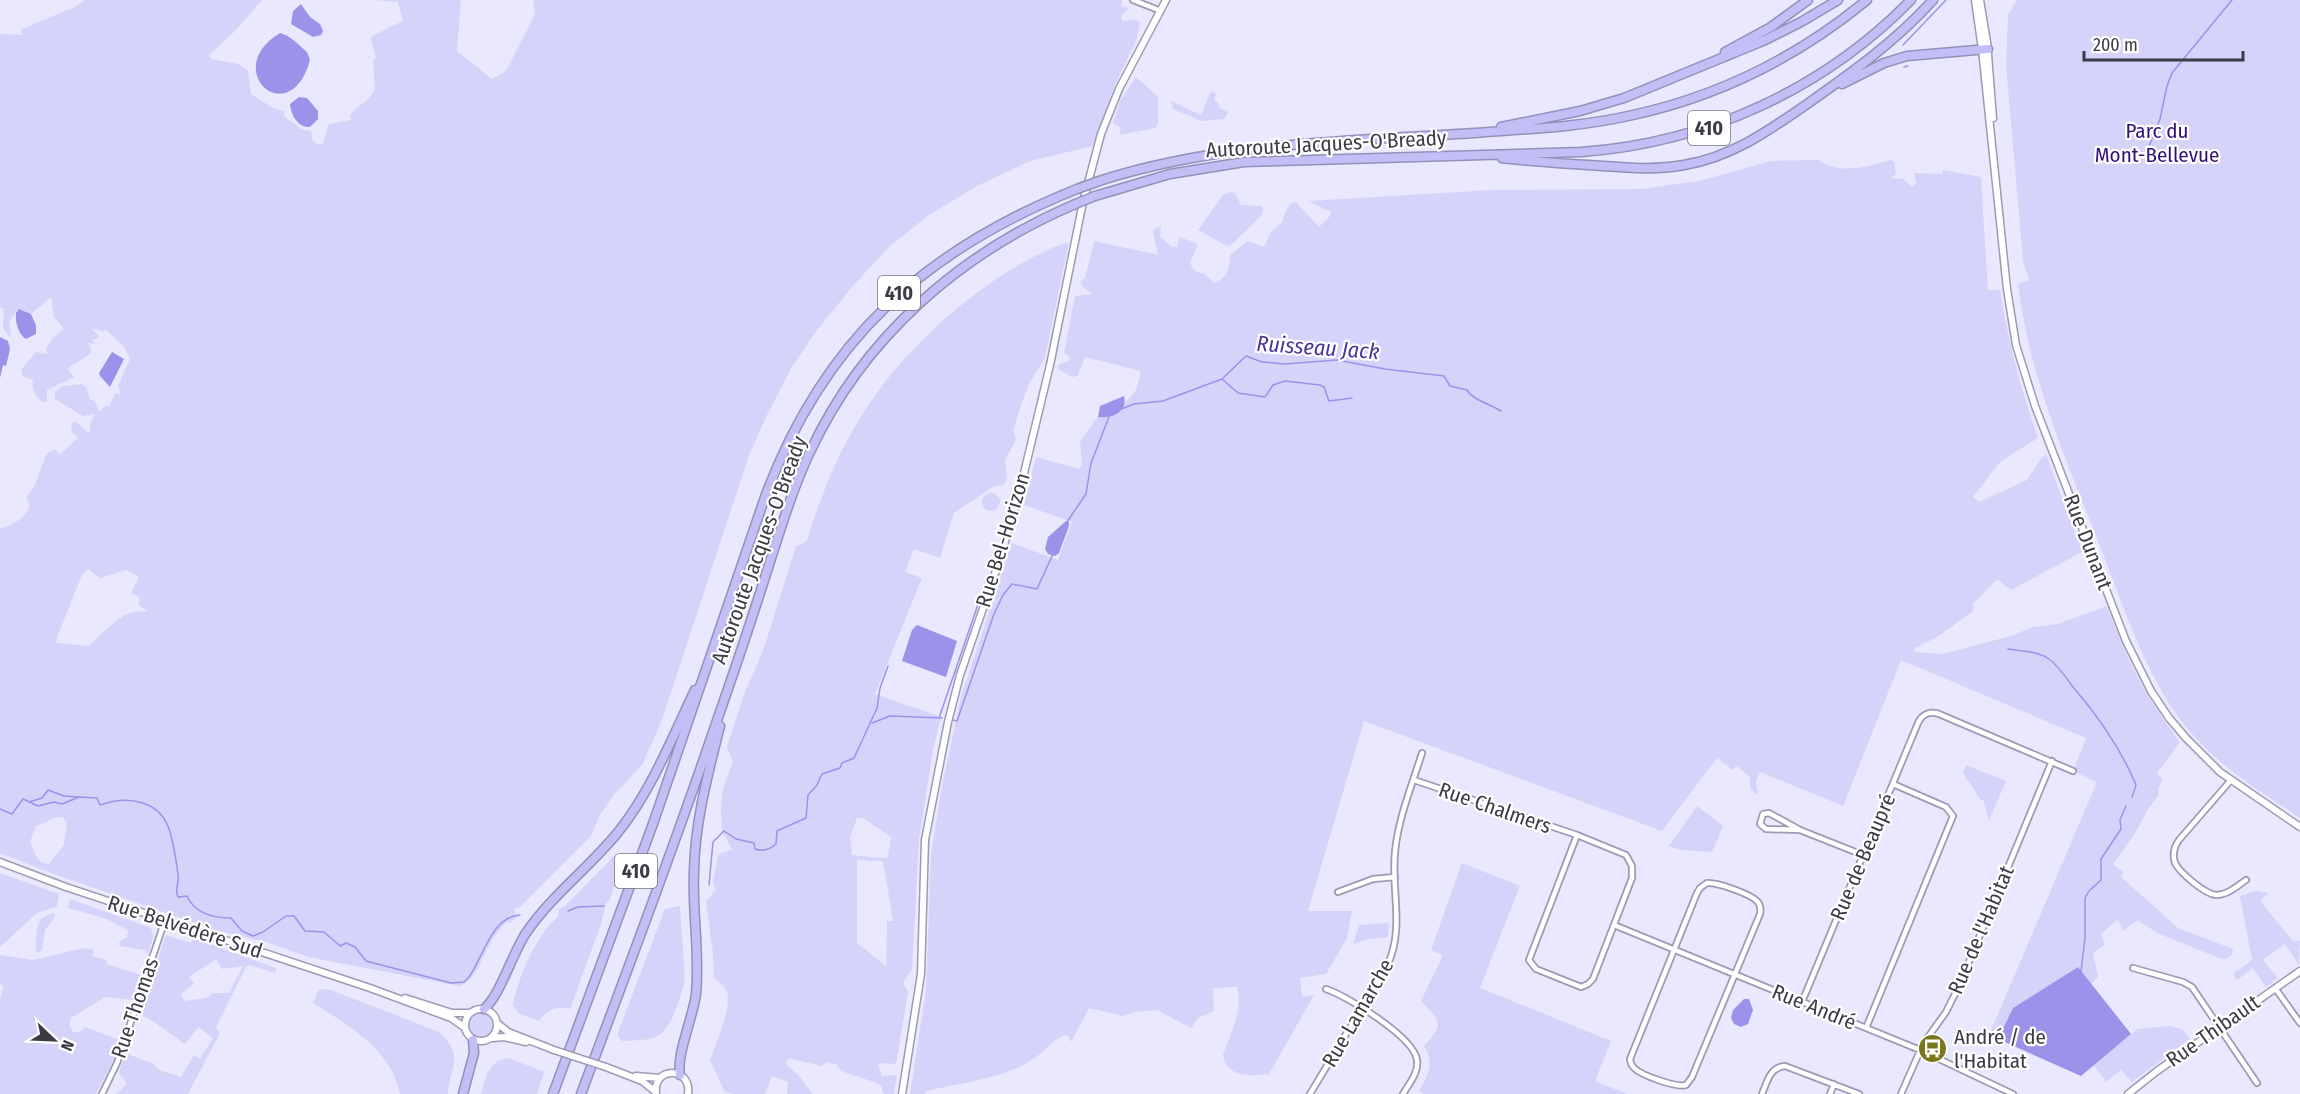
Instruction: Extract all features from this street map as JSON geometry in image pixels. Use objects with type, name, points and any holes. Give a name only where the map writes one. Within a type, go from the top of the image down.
[{"type":"highway","points":[[1674,78],[1763,32],[1808,0]]},
{"type":"highway","points":[[1471,133],[1591,108],[1674,78],[1780,34],[1838,0]]},
{"type":"highway","name":"Autoroute Jacques-O'Bready","points":[[553,1094],[637,868],[779,460],[808,404],[844,351],[895,297],[944,258],[998,225],[1098,181],[1178,160],[1237,150],[1600,122],[1683,102],[1732,83],[1780,59],[1825,32],[1867,0]]},
{"type":"highway","name":"Autoroute Jacques-O'Bready","points":[[581,1094],[661,879],[802,469],[830,415],[859,370],[900,321],[956,272],[1009,237],[1073,205],[1095,196],[1170,174],[1233,163],[1283,159],[1613,149],[1665,140],[1717,125],[1776,100],[1822,73],[1865,42],[1911,0]]},
{"type":"highway","points":[[1470,155],[1540,163],[1631,168],[1684,165],[1721,156],[1745,145],[1820,95],[1889,43],[1933,0]]},
{"type":"highway","points":[[1820,95],[1884,63],[1903,57],[1923,53],[1985,49]]},
{"type":"highway","points":[[484,1009],[493,1001],[514,953],[531,926],[607,845],[637,805],[662,761],[715,646]]},
{"type":"highway","points":[[680,1075],[680,1060],[691,1022],[696,988],[693,875],[697,832],[705,787],[734,672]]},
{"type":"highway","points":[[464,1094],[474,1053],[473,1040]]},
{"type":"street","points":[[1133,0],[1161,11]]},
{"type":"street","name":"Rue Bel-Horizon","points":[[902,1094],[921,974],[925,840],[948,722],[960,675],[1013,517],[1050,365],[1083,202],[1101,134],[1119,89],[1166,0]]},
{"type":"street","name":"Rue Dunant","points":[[1974,0],[1985,49]]},
{"type":"street","name":"Rue Dunant","points":[[1980,0],[2008,301],[2023,369],[2126,641],[2144,679],[2169,718],[2207,761],[2300,827]]},
{"type":"street","name":"Rue de Beaupré","points":[[1802,1002],[1920,720],[1927,713],[1939,714],[2052,761]]},
{"type":"street","name":"Rue Lamarche","points":[[1310,1094],[1387,966],[1393,951],[1397,927],[1395,877],[1397,839],[1422,753]]},
{"type":"street","points":[[2052,761],[2073,771]]},
{"type":"street","name":"Rue de l'Habitat","points":[[1901,1094],[1920,1050],[1946,1012],[1958,988],[2052,761]]},
{"type":"street","name":"Rue Chalmers","points":[[1414,780],[1577,835],[1622,852],[1632,866],[1630,885],[1593,978],[1585,986],[1578,986],[1536,969],[1530,964],[1529,956],[1577,835]]},
{"type":"street","points":[[2231,780],[2179,840],[2174,849],[2174,859],[2182,871],[2204,891],[2211,894],[2229,892],[2246,880]]},
{"type":"street","points":[[1866,1028],[1953,816],[1947,807],[1893,784]]},
{"type":"street","points":[[1800,830],[1766,829],[1760,824],[1760,819],[1763,814],[1769,813],[1800,830],[1863,855]]},
{"type":"street","name":"Rue Belvédère Sud","points":[[0,862],[66,887],[370,988],[452,1013],[470,1013]]},
{"type":"street","points":[[1338,892],[1373,879],[1395,877]]},
{"type":"street","points":[[1712,883],[1755,899],[1761,910],[1735,974],[1689,1082],[1681,1086],[1668,1083],[1637,1070],[1631,1064],[1630,1059],[1700,888],[1712,883]]},
{"type":"street","name":"Rue Thomas","points":[[102,1094],[117,1063],[165,920]]},
{"type":"street","name":"Rue André","points":[[1614,925],[1920,1050],[2013,1094]]},
{"type":"street","points":[[2133,968],[2183,982],[2192,987],[2257,1083]]},
{"type":"street","name":"Rue Thibault","points":[[2128,1094],[2300,971]]},
{"type":"street","name":"Rue Belvédère Sud","points":[[370,988],[452,1019],[465,1028]]},
{"type":"street","points":[[2275,988],[2300,1023]]},
{"type":"street","points":[[1326,989],[1343,996],[1391,1028],[1414,1052],[1417,1067],[1403,1094]]},
{"type":"street","points":[[538,1045],[508,1032],[497,1023],[493,1014],[484,1009],[470,1013],[465,1020],[467,1034],[473,1040],[481,1042],[505,1037],[647,1078],[660,1078],[671,1073],[680,1075],[685,1078],[688,1091],[696,1093]]},
{"type":"street","points":[[492,1038],[497,1023]]},
{"type":"street","points":[[1762,1094],[1772,1072],[1780,1066],[1790,1067],[1859,1094]]},
{"type":"street","points":[[621,1072],[644,1083],[656,1093]]},
{"type":"street","points":[[656,1093],[656,1084],[660,1078]]},
{"type":"street","points":[[1830,1094],[1834,1084]]},
{"type":"green space","points":[[85,0],[262,0],[235,31],[209,55],[211,59],[238,64],[248,71],[251,94],[273,108],[284,111],[285,117],[301,129],[311,131],[313,141],[318,145],[323,143],[329,124],[351,120],[350,116],[353,111],[375,90],[373,60],[376,58],[372,36],[403,21],[398,2],[375,0],[461,0],[457,51],[492,79],[506,71],[535,14],[533,0],[1120,0],[1123,1],[1120,6],[1130,8],[1122,14],[1123,21],[1140,22],[1136,41],[1114,87],[1093,146],[1030,161],[977,186],[929,215],[890,246],[817,330],[792,367],[749,455],[662,720],[642,765],[613,796],[599,817],[591,836],[520,907],[514,909],[517,917],[510,923],[507,921],[499,930],[472,978],[460,986],[308,957],[269,943],[215,930],[0,853],[0,529],[18,521],[28,511],[30,506],[26,497],[34,487],[47,453],[56,449],[59,455],[78,438],[71,431],[72,423],[76,422],[88,432],[90,431],[90,424],[95,414],[83,416],[55,399],[55,392],[62,386],[82,384],[86,387],[90,399],[95,401],[101,411],[105,406],[109,406],[115,393],[121,394],[118,386],[130,359],[125,348],[106,330],[91,328],[99,336],[97,339],[92,339],[95,344],[88,343],[91,349],[90,354],[67,369],[74,377],[47,390],[47,401],[42,402],[34,392],[33,380],[23,376],[21,370],[36,352],[48,354],[46,349],[52,339],[64,329],[54,317],[51,297],[31,314],[17,310],[9,322],[11,333],[9,337],[3,328],[4,309],[0,307],[0,34],[22,35],[22,29],[77,6]],"holes":[[[88,569],[100,578],[126,570],[139,577],[131,593],[139,597],[139,606],[148,611],[133,612],[122,617],[90,646],[57,643],[56,640],[81,577]],[[57,817],[63,817],[67,823],[64,845],[49,864],[44,863],[38,859],[30,842],[36,826]]]},
{"type":"green space","name":"Parc du Mont-Bellevue","points":[[2017,0],[2300,0],[2300,818],[2240,777],[2212,754],[2187,728],[2172,707],[2136,639],[2050,417],[2023,318],[2018,284],[2029,280],[2023,261],[2006,64],[2008,15]]},
{"type":"green space","points":[[1136,77],[1158,97],[1158,123],[1156,128],[1119,135],[1121,128],[1113,123],[1120,101]]},
{"type":"green space","points":[[1211,91],[1216,94],[1214,100],[1220,108],[1228,112],[1224,119],[1201,121],[1173,109],[1171,101],[1201,115]]},
{"type":"green space","points":[[1818,160],[1836,167],[1854,168],[1891,160],[1894,162],[1896,174],[1891,178],[1903,179],[1912,187],[1916,184],[1914,173],[1942,174],[1943,170],[1981,177],[1988,290],[2000,290],[2016,365],[2038,438],[2000,462],[1973,497],[1979,502],[2027,480],[2046,454],[2082,552],[2011,590],[1997,579],[1973,604],[1973,611],[1937,637],[1915,648],[1914,652],[1943,654],[2011,636],[2033,627],[2058,624],[2107,606],[2138,677],[2157,710],[2180,742],[2157,773],[2163,780],[2158,788],[2159,795],[2113,864],[2123,872],[2121,877],[2178,928],[2233,949],[2232,955],[2224,960],[2157,933],[2138,920],[2123,931],[2118,919],[2101,934],[2105,945],[2093,953],[2098,976],[2091,984],[2078,967],[2013,1008],[1998,1039],[1989,1035],[2097,782],[2073,771],[2086,738],[1901,660],[1843,806],[1760,772],[1756,781],[1758,796],[1750,788],[1750,777],[1737,766],[1733,770],[1717,758],[1662,831],[1364,721],[1308,911],[1352,911],[1347,938],[1326,974],[1300,978],[1302,997],[1314,995],[1269,1074],[1241,1074],[1229,1068],[1225,1063],[1223,1055],[1237,1013],[1237,987],[1213,988],[1214,1011],[1198,1018],[1191,1028],[1157,1010],[1122,1016],[1089,1008],[1071,1042],[1069,1036],[1060,1037],[1036,1057],[1008,1072],[926,1091],[925,1094],[910,1094],[926,990],[931,855],[941,791],[961,697],[1012,543],[1058,560],[1072,522],[1024,505],[1036,457],[1079,469],[1082,464],[1080,442],[1083,437],[1098,417],[1109,416],[1118,411],[1135,391],[1140,378],[1141,371],[1085,357],[1077,376],[1072,377],[1058,369],[1058,365],[1068,361],[1070,357],[1064,353],[1075,296],[1092,294],[1082,286],[1080,281],[1085,278],[1094,241],[1158,255],[1153,231],[1161,227],[1160,237],[1172,247],[1177,247],[1180,237],[1198,244],[1190,263],[1195,271],[1204,273],[1214,283],[1227,273],[1230,255],[1248,241],[1264,247],[1271,232],[1282,222],[1291,203],[1296,202],[1319,227],[1331,212],[1308,201],[1493,190],[1642,189],[1699,181],[1771,161]]},
{"type":"green space","points":[[1229,192],[1235,193],[1241,205],[1261,206],[1263,209],[1262,215],[1232,244],[1227,246],[1198,230],[1223,195]]},
{"type":"green space","points":[[1069,242],[1045,358],[1029,384],[1013,431],[1016,440],[1005,460],[1007,480],[1003,485],[994,486],[954,513],[940,558],[914,549],[905,572],[922,578],[875,694],[941,717],[933,750],[919,839],[912,970],[903,983],[908,992],[896,1064],[878,1065],[882,1076],[897,1075],[894,1094],[884,1094],[877,1083],[841,1071],[836,1064],[827,1062],[821,1066],[789,1058],[786,1064],[813,1094],[787,1094],[788,1082],[772,1076],[765,1094],[725,1092],[710,1060],[723,1026],[728,999],[725,988],[714,978],[706,901],[716,890],[713,883],[718,855],[732,849],[722,831],[723,788],[733,762],[727,747],[743,697],[764,648],[796,546],[807,540],[827,484],[853,430],[887,380],[907,356],[976,293],[1027,260]],"holes":[[[857,818],[863,818],[891,837],[888,857],[852,855],[850,837]],[[857,860],[883,861],[893,921],[887,921],[886,966],[857,943]]]},
{"type":"green space","points":[[987,493],[995,493],[1000,498],[998,509],[987,511],[982,506],[982,498]]},
{"type":"green space","points":[[1966,765],[2006,781],[1989,820],[1983,800],[1963,773]]},
{"type":"green space","points":[[1697,806],[1723,826],[1712,852],[1669,846]]},
{"type":"green space","points":[[616,854],[624,859],[609,902],[606,903],[601,924],[570,1009],[552,1009],[539,1021],[518,1013],[513,1005],[515,995],[523,970],[536,945],[550,924],[558,917],[559,909],[565,906]]},
{"type":"green space","points":[[1462,863],[1520,886],[1480,988],[1611,1041],[1595,1081],[1627,1094],[1423,1094],[1419,1091],[1430,1064],[1424,1046],[1435,1032],[1438,1023],[1421,1001],[1443,955],[1431,950]]},
{"type":"green space","points":[[0,873],[59,894],[57,906],[37,913],[0,947]]},
{"type":"green space","points":[[2256,891],[2269,893],[2260,901],[2293,941],[2300,941],[2299,965],[2285,944],[2263,960],[2278,978],[2266,987],[2253,968],[2237,980],[2233,974],[2252,960],[2240,896]]},
{"type":"green space","points":[[70,899],[151,928],[153,937],[148,955],[145,950],[120,946],[119,942],[127,937],[128,930],[104,918],[68,908]]},
{"type":"green space","points":[[680,906],[685,979],[675,1011],[666,1028],[656,1037],[622,1041],[617,1035],[665,909]]},
{"type":"green space","points":[[55,913],[53,920],[45,930],[42,950],[36,953],[36,933],[39,922],[42,918]]},
{"type":"green space","points":[[1389,923],[1388,937],[1353,944],[1359,925]]},
{"type":"green space","points":[[166,935],[191,943],[193,938],[276,968],[275,973],[250,965],[246,967],[216,1027],[220,1033],[188,1094],[116,1094],[127,1084],[119,1073],[125,1053],[154,1064],[159,1070],[181,1077],[194,1055],[200,1059],[213,1038],[198,1027],[185,1044],[139,1014]],"holes":[[[216,959],[222,969],[243,966],[229,993],[212,993],[207,998],[184,1001],[181,994],[194,984],[189,977]]]},
{"type":"green space","points":[[84,948],[94,950],[92,956],[107,960],[106,964],[141,975],[133,1000],[105,997],[71,1018],[69,1024],[73,1032],[79,1032],[85,1027],[120,1040],[114,1059],[96,1094],[0,1094],[0,999],[4,986],[0,984],[0,955],[33,960]]},
{"type":"green space","points":[[319,989],[331,990],[439,1032],[447,1040],[454,1055],[448,1094],[400,1094],[388,1064],[367,1040],[313,1003]]},
{"type":"green space","points":[[481,1013],[486,1014],[492,1020],[492,1030],[486,1036],[481,1037],[476,1036],[470,1030],[469,1025],[470,1020],[476,1014]]},
{"type":"green space","points":[[2169,1026],[2182,1029],[2190,1039],[2132,1082],[2121,1070],[2106,1082],[2093,1064],[2138,1029]]},
{"type":"green space","points":[[509,1058],[544,1072],[537,1094],[481,1094],[489,1070],[502,1059]]},
{"type":"shaded area","points":[[301,4],[310,17],[320,24],[323,31],[321,35],[313,37],[291,24],[293,11]]},
{"type":"shaded area","points":[[280,33],[291,38],[307,52],[310,60],[300,81],[288,92],[276,93],[265,88],[257,77],[256,63],[263,48]]},
{"type":"shaded area","points":[[299,97],[307,98],[318,111],[318,119],[310,127],[299,123],[292,112],[290,104]]},
{"type":"shaded area","points":[[19,309],[31,314],[36,325],[36,334],[26,339],[19,331],[17,323],[16,313]]},
{"type":"shaded area","points":[[0,337],[8,341],[10,349],[0,378]]},
{"type":"shaded area","points":[[112,352],[124,359],[110,387],[99,373]]},
{"type":"shaded area","points":[[1124,396],[1124,406],[1118,413],[1109,417],[1098,417],[1100,406]]},
{"type":"shaded area","points":[[1066,521],[1069,522],[1069,526],[1059,553],[1055,556],[1048,554],[1045,549],[1048,537]]},
{"type":"shaded area","points":[[917,625],[957,641],[946,677],[902,661],[912,630]]},
{"type":"shaded area","points":[[2078,967],[2131,1034],[2081,1076],[1998,1039],[2013,1008]]},
{"type":"shaded area","points":[[1744,999],[1749,999],[1753,1010],[1748,1024],[1741,1027],[1734,1024],[1731,1018],[1733,1010]]},
{"type":"waterway","points":[[1903,45],[1946,0]]},
{"type":"waterway","points":[[2146,154],[2160,119],[2172,73],[2232,0]]},
{"type":"waterway","points":[[1904,67],[1908,66]]},
{"type":"waterway","name":"Ruisseau Jack","points":[[1121,409],[1134,404],[1163,401],[1222,379],[1246,356],[1262,362],[1285,364],[1337,360],[1385,369],[1444,376],[1450,386],[1467,390],[1477,399],[1501,411]]},
{"type":"waterway","points":[[1222,379],[1238,393],[1265,397],[1273,385],[1285,381],[1320,385],[1324,387],[1329,401],[1352,398]]},
{"type":"waterway","name":"Ruisseau Jack","points":[[1067,522],[1086,494],[1091,463],[1109,417]]},
{"type":"waterway","name":"Ruisseau Jack","points":[[953,720],[957,721],[994,614],[1003,595],[1012,584],[1037,589],[1053,554]]},
{"type":"waterway","points":[[939,718],[987,578]]},
{"type":"waterway","points":[[2008,649],[2040,654],[2059,669],[2116,746],[2136,785],[2132,797]]},
{"type":"waterway","name":"Ruisseau Jack","points":[[709,885],[713,842],[724,831],[736,839],[754,843],[755,849],[763,850],[776,844],[777,831],[806,818],[808,795],[817,785],[822,774],[840,768],[842,763],[854,758],[877,708],[880,688],[888,666]]},
{"type":"waterway","name":"Ruisseau Jack","points":[[872,723],[890,716],[942,718]]},
{"type":"waterway","points":[[29,802],[42,798],[48,790],[64,796],[78,797]]},
{"type":"waterway","name":"Ruisseau Jack","points":[[0,809],[12,814],[23,799],[38,806],[54,802],[62,804],[79,797],[97,798],[100,805],[121,800],[142,803],[151,807],[166,821],[174,847],[178,897],[187,896],[200,911],[212,916],[231,918],[242,931],[253,936],[286,916],[294,916],[305,931],[324,932],[340,946],[346,943],[355,947],[366,961],[451,983],[464,982],[474,969],[495,930],[510,917],[520,915]]},
{"type":"waterway","points":[[2081,971],[2085,938],[2085,898],[2101,880],[2101,859],[2121,829],[2120,820],[2126,806]]},
{"type":"waterway","name":"Ruisseau Jack","points":[[568,911],[578,907],[604,906]]},
{"type":"place","name":"André / de l'Habitat","points":[[1933,1049]]}]
